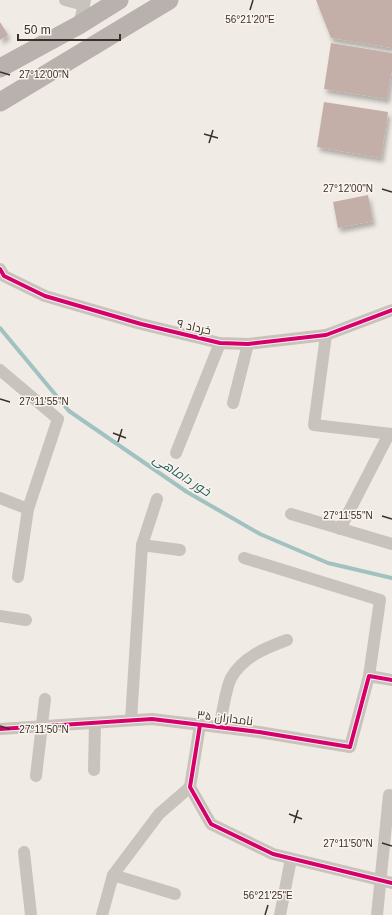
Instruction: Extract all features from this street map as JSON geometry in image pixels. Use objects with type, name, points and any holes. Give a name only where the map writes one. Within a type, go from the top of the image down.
[{"type":"main road","points":[[0,68],[79,25],[119,0]]},
{"type":"main road","points":[[0,102],[169,0]]},
{"type":"street","points":[[65,0],[84,3],[79,25]]},
{"type":"street","name":"خرداد ۹","points":[[0,270],[4,276],[45,296],[141,324],[220,343],[248,344],[326,334],[392,310]]},
{"type":"street","points":[[326,334],[314,425],[390,434],[340,529]]},
{"type":"street","points":[[176,453],[220,343]]},
{"type":"street","points":[[234,404],[248,344]]},
{"type":"street","points":[[0,370],[58,419],[28,508],[18,577]]},
{"type":"street","points":[[0,498],[28,508]]},
{"type":"street","points":[[130,720],[142,545],[158,499]]},
{"type":"street","points":[[291,514],[392,544]]},
{"type":"street","points":[[142,545],[180,550]]},
{"type":"street","name":"نامداران ۳۵","points":[[0,729],[152,719],[219,727],[350,747],[369,676],[380,600],[244,558]]},
{"type":"street","points":[[0,616],[26,620]]},
{"type":"street","points":[[219,727],[231,679],[244,661],[267,647],[287,640]]},
{"type":"street","points":[[369,676],[392,680]]},
{"type":"street","points":[[36,776],[45,699]]},
{"type":"street","points":[[94,770],[95,723]]},
{"type":"street","points":[[200,725],[190,787],[211,824],[273,854],[392,883]]},
{"type":"street","points":[[102,915],[113,876],[159,814],[190,787]]},
{"type":"street","points":[[377,915],[389,795]]},
{"type":"street","points":[[24,852],[31,915]]},
{"type":"street","points":[[280,915],[291,859]]},
{"type":"street","points":[[113,876],[175,894]]},
{"type":"building","points":[[316,0],[392,0],[392,48],[331,38]]},
{"type":"building","points":[[0,22],[8,35],[0,40]]},
{"type":"building","points":[[331,43],[392,53],[392,70],[387,99],[324,89]]},
{"type":"building","points":[[324,102],[388,112],[381,158],[317,147]]},
{"type":"building","points":[[368,195],[373,221],[338,228],[333,202]]},
{"type":"waterway","name":"خور داماهی","points":[[0,328],[69,411],[187,492],[260,534],[328,563],[392,578]]},
{"type":"cycle path","points":[[0,269],[4,276],[45,296],[141,324],[220,343],[248,344],[326,335],[392,310]]},
{"type":"cycle path","points":[[0,729],[152,719],[259,732],[350,747],[369,676],[392,680]]},
{"type":"cycle path","points":[[200,725],[190,787],[211,824],[273,854],[392,883]]}]
